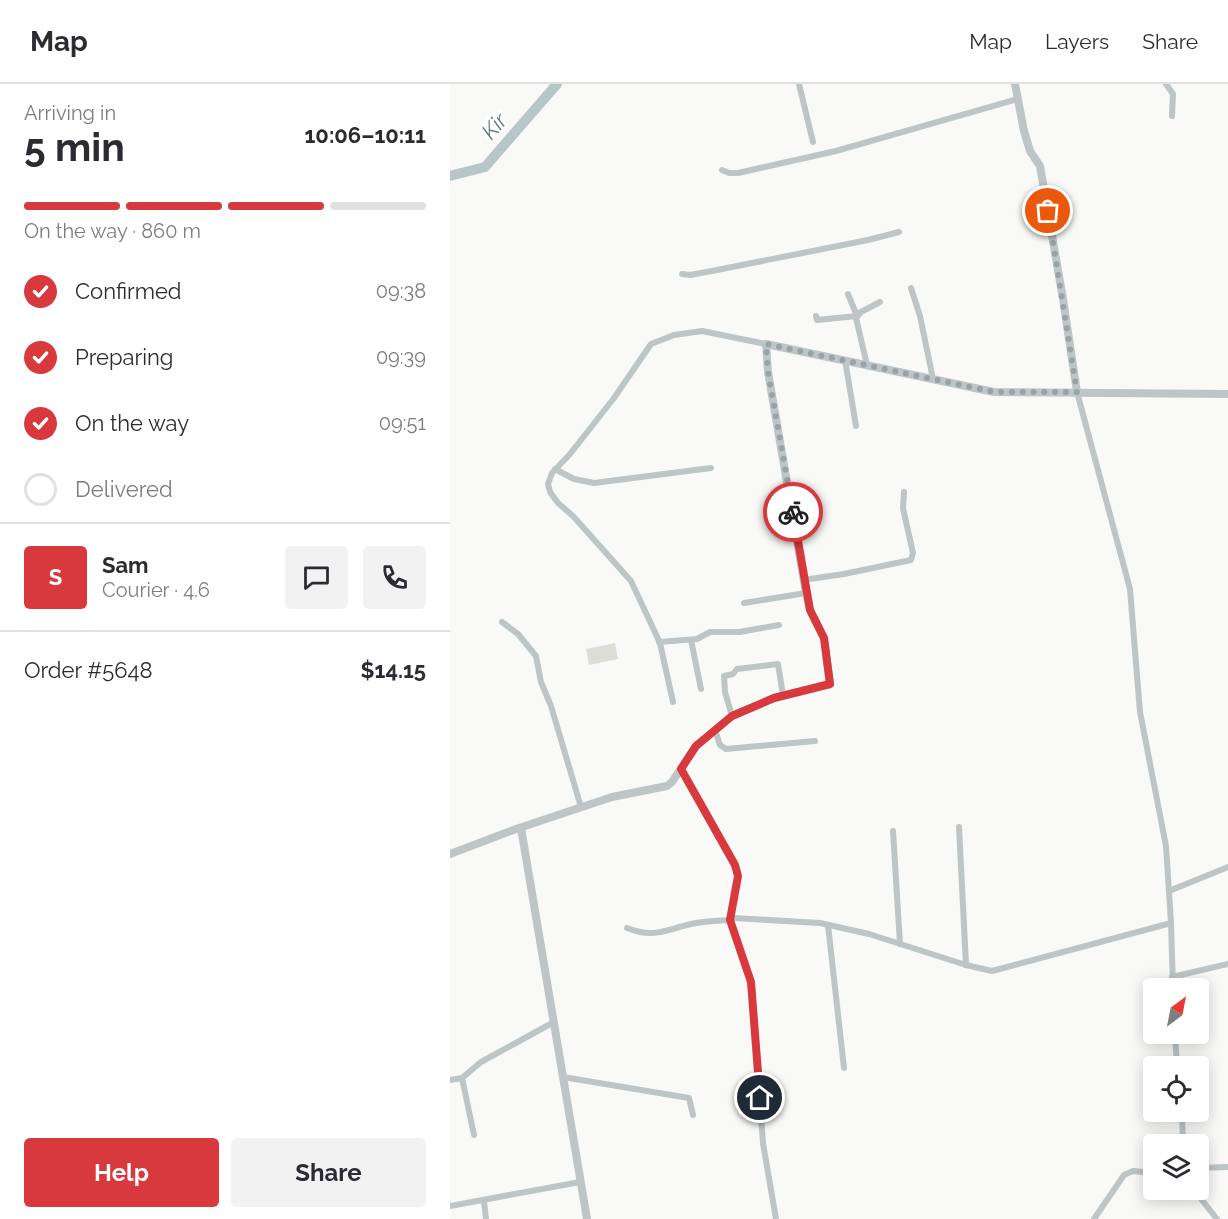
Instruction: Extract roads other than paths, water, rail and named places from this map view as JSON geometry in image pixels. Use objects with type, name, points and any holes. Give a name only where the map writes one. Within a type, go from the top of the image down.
[{"type":"street","points":[[799,84],[813,142]]},
{"type":"street","points":[[1015,84],[1030,151],[1040,166],[1077,392],[1130,589],[1140,712],[1166,846],[1172,977],[1228,963]]},
{"type":"street","points":[[1166,84],[1173,94],[1173,116]]},
{"type":"street","points":[[722,170],[738,173],[836,151],[1018,99]]},
{"type":"street","points":[[682,274],[712,271],[899,232]]},
{"type":"street","points":[[911,288],[920,316],[933,379]]},
{"type":"street","points":[[848,294],[857,316],[867,365]]},
{"type":"street","points":[[816,316],[817,320],[857,316],[880,302]]},
{"type":"street","points":[[673,702],[659,642],[631,582],[550,492],[548,484],[555,469],[570,454],[614,398],[651,344],[674,334],[702,331],[994,392],[1228,394]]},
{"type":"street","points":[[450,854],[580,807],[612,797],[661,788],[672,782],[696,746],[732,716],[748,707],[831,682],[824,638],[810,610],[806,593],[768,372],[766,344]]},
{"type":"street","points":[[845,360],[856,426]]},
{"type":"street","points":[[555,469],[574,479],[594,483],[711,468]]},
{"type":"street","points":[[804,580],[912,560],[913,553],[903,508],[904,492]]},
{"type":"street","points":[[744,603],[806,593]]},
{"type":"street","points":[[502,622],[518,634],[536,656],[580,807]]},
{"type":"street","points":[[659,642],[691,640],[719,631],[740,632],[779,625]]},
{"type":"street","points":[[691,640],[701,689]]},
{"type":"street","points":[[732,716],[725,692],[724,676],[733,674],[737,669],[778,664],[783,695]]},
{"type":"street","points":[[716,730],[720,745],[726,749],[815,741]]},
{"type":"street","points":[[681,769],[735,865],[738,876],[730,920],[751,982],[763,1143],[776,1219]]},
{"type":"street","points":[[959,827],[966,965]]},
{"type":"street","points":[[521,828],[587,1219]]},
{"type":"street","points":[[893,831],[900,944]]},
{"type":"street","points":[[1169,891],[1228,867]]},
{"type":"street","points":[[627,928],[647,934],[663,933],[688,924],[734,918],[828,925],[869,934],[992,971],[1171,923]]},
{"type":"street","points":[[828,925],[844,1068]]},
{"type":"street","points":[[450,1080],[462,1078],[481,1062],[554,1022]]},
{"type":"street","points":[[563,1077],[689,1098],[693,1115]]},
{"type":"street","points":[[462,1078],[474,1135]]},
{"type":"street","points":[[1209,1168],[1228,1167]]},
{"type":"street","points":[[1094,1219],[1124,1175],[1133,1171],[1143,1172]]},
{"type":"street","points":[[450,1206],[580,1182]]},
{"type":"street","points":[[1202,1200],[1217,1219]]},
{"type":"street","points":[[484,1201],[486,1219]]},
{"type":"waterway","name":"Kir","points":[[450,176],[485,167],[557,84]]}]
